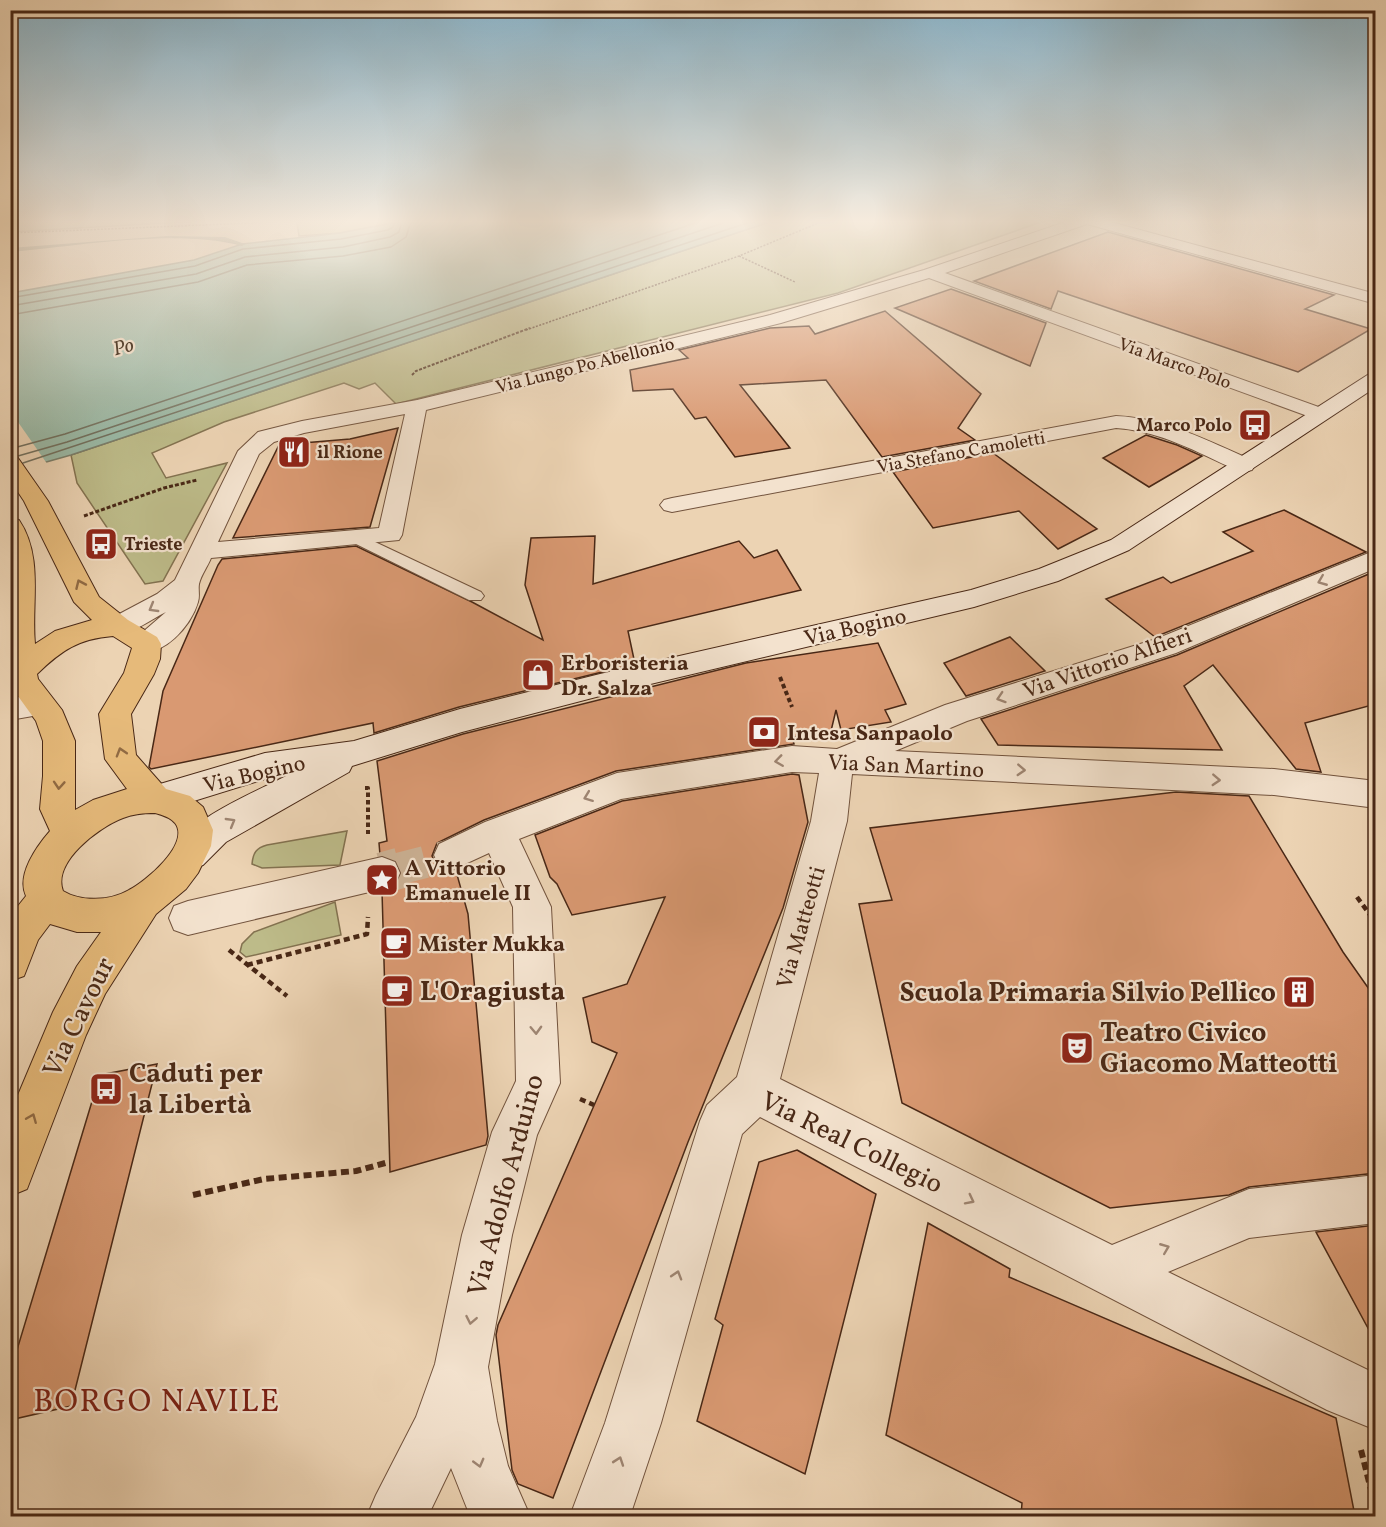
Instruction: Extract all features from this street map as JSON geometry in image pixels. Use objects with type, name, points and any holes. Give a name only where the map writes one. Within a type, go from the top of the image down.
[{"type":"main road","points":[[10,463],[36,501],[74,571],[88,603],[117,626],[147,644],[145,659],[139,674],[115,714],[115,724],[121,759],[155,799]]},
{"type":"main road","points":[[10,525],[18,547],[23,582],[17,674],[23,681],[25,707],[51,718],[59,741],[60,776],[57,809],[69,833]]},
{"type":"main road","points":[[17,674],[51,644],[63,637],[79,630],[117,626]]},
{"type":"main road","points":[[155,799],[173,801],[187,809],[195,821],[197,836],[190,854],[161,889],[143,902],[116,912],[93,916],[73,915],[57,909],[46,899],[42,884],[45,867],[54,849],[69,833],[89,818],[111,807],[134,800],[155,799]]},
{"type":"main road","points":[[10,963],[22,931],[46,899]]},
{"type":"main road","name":"Via Cavour","points":[[10,1172],[68,1027],[91,980],[143,902]]},
{"type":"street","name":"Via Lungo Po Abellonio","points":[[240,469],[249,452],[266,437],[302,427],[417,406],[775,319],[867,292]]},
{"type":"street","name":"Via Marco Polo","points":[[983,292],[1320,414]]},
{"type":"street","points":[[1346,292],[1370,299]]},
{"type":"street","name":"Via Bogino","points":[[155,799],[265,766],[354,753],[460,721],[600,684],[963,601],[1030,582],[1080,564],[1120,545],[1376,378]]},
{"type":"street","points":[[202,551],[390,535],[417,406]]},
{"type":"street","name":"Via Stefano Camoletti","points":[[672,506],[1116,422],[1135,422],[1156,428],[1244,465]]},
{"type":"street","points":[[117,626],[167,600],[186,584],[240,469]]},
{"type":"street","name":"Via Vittorio Alfieri","points":[[837,762],[956,713],[1166,646],[1371,565]]},
{"type":"street","points":[[147,644],[172,624],[186,598],[186,584]]},
{"type":"street","name":"Via Bogino","points":[[190,854],[213,832],[354,753]]},
{"type":"street","name":"Via San Martino","points":[[452,855],[498,832],[617,786],[792,759],[1274,782],[1376,795]]},
{"type":"street","name":"Via Matteotti","points":[[755,1090],[830,821],[837,762]]},
{"type":"street","name":"Via Adolfo Arduino","points":[[398,1516],[440,1430],[462,1364],[487,1235],[515,1132],[538,1083],[532,907],[498,832]]},
{"type":"street","points":[[188,918],[382,873]]},
{"type":"street","name":"Via Real Collegio","points":[[600,1516],[633,1423],[723,1121],[755,1090],[1110,1271],[1347,1390],[1376,1402]]},
{"type":"street","points":[[1110,1271],[1250,1214],[1376,1199]]},
{"type":"street","name":"Via Adolfo Arduino","points":[[462,1364],[469,1420],[480,1468],[500,1516]]},
{"type":"lane","points":[[356,538],[475,596]]},
{"type":"path","points":[[417,406],[399,390],[416,371],[462,352],[634,292]]},
{"type":"path","points":[[815,292],[832,303]]},
{"type":"path","points":[[78,519],[164,488],[240,469]]},
{"type":"path","points":[[1357,897],[1376,923]]},
{"type":"path","points":[[188,918],[287,996]]},
{"type":"path","points":[[248,965],[368,934]]},
{"type":"path","points":[[193,1195],[264,1179],[356,1171],[389,1162]]},
{"type":"shaded area","points":[[559,292],[840,292],[396,404],[375,383],[359,389],[344,383],[224,422],[152,453],[166,478],[227,463],[163,581],[145,584],[77,483],[71,455]]},
{"type":"shaded area","points":[[347,831],[340,865],[262,868],[252,864],[256,852],[263,846]]},
{"type":"shaded area","points":[[335,902],[341,935],[246,957],[240,952],[242,944],[254,932]]},
{"type":"water","name":"Po","points":[[559,292],[71,455],[11,472],[11,293]]},
{"type":"pier","points":[[11,412],[48,465],[10,475]]},
{"type":"building","points":[[941,292],[960,292],[1046,323],[1030,366],[895,308]]},
{"type":"building","points":[[1005,292],[1058,292],[1051,309]]},
{"type":"building","points":[[1062,292],[1324,292],[1334,295],[1305,309],[1371,329],[1298,372]]},
{"type":"building","points":[[885,311],[981,394],[958,428],[975,440],[882,457],[826,380],[740,385],[790,448],[735,457],[706,417],[695,419],[673,389],[633,391],[630,370],[688,358],[679,350],[770,328],[809,326],[815,334]]},
{"type":"building","points":[[398,428],[370,527],[233,538],[279,445],[350,439]]},
{"type":"building","points":[[1146,435],[1202,456],[1149,487],[1103,458]]},
{"type":"building","points":[[993,453],[1097,529],[1058,549],[1019,511],[933,528],[893,472]]},
{"type":"building","points":[[1284,510],[1366,552],[1155,637],[1106,599],[1163,577],[1171,583],[1253,551],[1223,532]]},
{"type":"building","points":[[595,536],[593,584],[739,541],[754,558],[777,550],[801,590],[628,631],[635,664],[459,707],[374,733],[373,723],[151,769],[149,767],[163,691],[222,559],[356,546],[472,602],[543,640],[525,585],[531,538]]},
{"type":"building","points":[[1376,571],[1376,704],[1305,723],[1321,772],[1296,769],[1213,665],[1184,686],[1222,750],[998,745],[981,719],[1177,655]]},
{"type":"building","points":[[1010,637],[1045,671],[966,696],[944,663]]},
{"type":"building","points":[[878,643],[906,704],[885,710],[891,722],[841,730],[836,710],[831,731],[792,737],[794,744],[616,771],[484,820],[437,843],[432,856],[438,868],[451,872],[456,871],[468,914],[488,1136],[486,1145],[390,1172],[382,891],[397,885],[402,872],[396,860],[380,855],[379,843],[387,841],[377,761],[463,734],[746,663]]},
{"type":"building","points":[[792,774],[799,775],[808,822],[783,908],[688,1142],[553,1498],[518,1484],[512,1470],[496,1335],[498,1325],[617,1053],[592,1042],[583,998],[627,984],[665,897],[572,915],[557,884],[550,877],[535,835],[622,801]]},
{"type":"building","points":[[1176,792],[1249,796],[1343,952],[1376,999],[1376,1173],[1249,1187],[1229,1195],[1110,1208],[902,1103],[859,904],[892,900],[870,828]]},
{"type":"building","points":[[157,1064],[71,1406],[10,1420],[10,1373],[100,1075]]},
{"type":"building","points":[[797,1150],[876,1194],[805,1474],[697,1421],[723,1325],[715,1319],[759,1162]]},
{"type":"building","points":[[928,1223],[1010,1269],[1009,1277],[1336,1418],[1355,1516],[1021,1516],[1022,1503],[886,1435]]},
{"type":"building","points":[[1376,1225],[1376,1343],[1316,1232]]},
{"type":"tunnel","points":[[394,870],[452,855]]},
{"type":"tunnel","points":[[382,873],[400,868]]},
{"type":"place","name":"Marco Polo","points":[[1255,425]]},
{"type":"place","name":"il Rione","points":[[294,452]]},
{"type":"place","name":"Trieste","points":[[101,544]]},
{"type":"place","name":"Erboristeria Dr. Salza","points":[[538,675]]},
{"type":"place","name":"Intesa Sanpaolo","points":[[764,732]]},
{"type":"place","name":"A Vittorio Emanuele II","points":[[382,880]]},
{"type":"place","name":"Mister Mukka","points":[[396,943]]},
{"type":"place","name":"L'Oragiusta","points":[[397,991]]},
{"type":"place","name":"Scuola Primaria Silvio Pellico","points":[[1299,992]]},
{"type":"place","name":"Teatro Civico Giacomo Matteotti","points":[[1077,1048]]},
{"type":"place","name":"Caduti per la Libertà","points":[[106,1089]]},
{"type":"district","name":"BORGO NAVILE","points":[[157,1400]]}]
